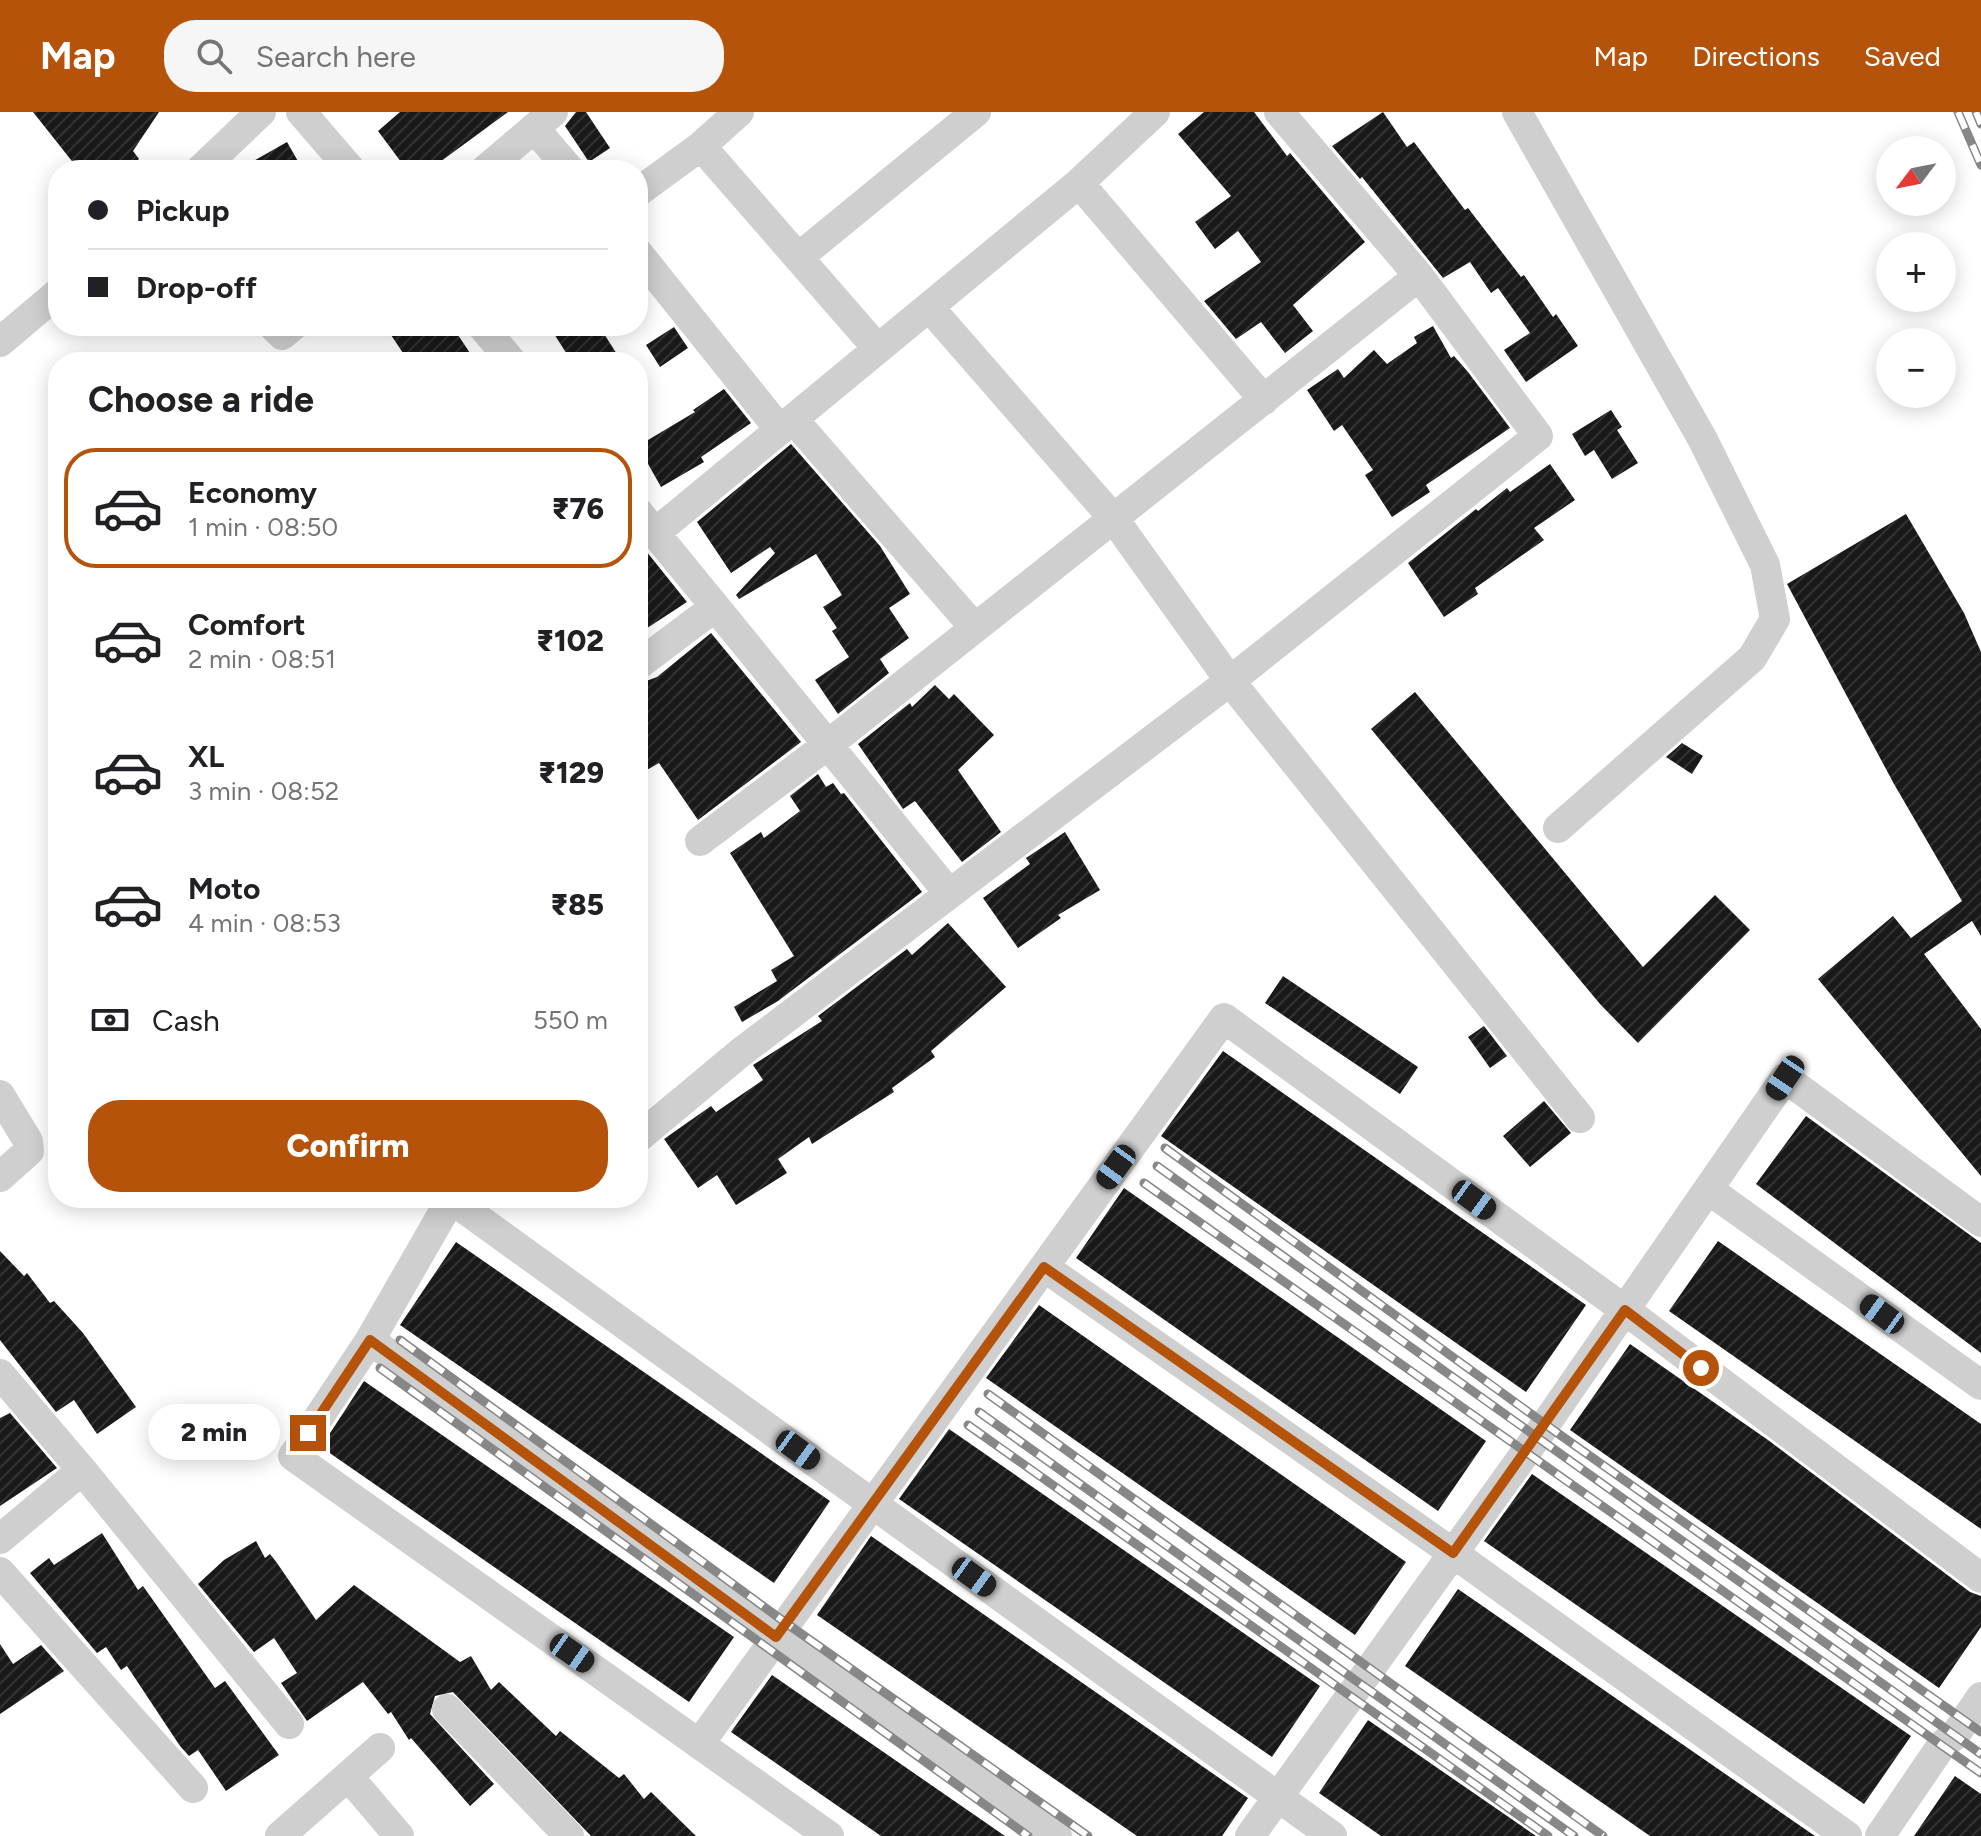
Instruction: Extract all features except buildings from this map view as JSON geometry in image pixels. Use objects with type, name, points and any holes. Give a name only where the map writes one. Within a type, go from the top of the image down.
[{"type":"street","points":[[211,160],[261,112]]},
{"type":"street","points":[[301,112],[342,160]]},
{"type":"street","points":[[648,185],[701,146],[739,112]]},
{"type":"street","points":[[800,256],[976,112]]},
{"type":"street","points":[[648,522],[786,425],[1079,183],[1155,112]]},
{"type":"street","points":[[648,1130],[740,1053],[948,892],[1230,681],[1538,436],[1419,276],[1279,112]]},
{"type":"street","points":[[1517,112],[1703,440],[1765,565],[1775,619],[1752,658],[1558,828]]},
{"type":"street","points":[[497,160],[543,120],[565,160]]},
{"type":"street","points":[[701,146],[878,349]]},
{"type":"street","points":[[1079,183],[1264,400]]},
{"type":"street","points":[[648,265],[786,425],[974,627]]},
{"type":"street","points":[[700,841],[830,743],[1419,276]]},
{"type":"street","points":[[0,342],[48,301]]},
{"type":"street","points":[[929,307],[1114,519],[1230,681],[1580,1118]]},
{"type":"street","points":[[490,336],[504,352]]},
{"type":"street","points":[[648,524],[830,743],[948,892]]},
{"type":"street","points":[[648,657],[715,607]]},
{"type":"street","points":[[700,1743],[1224,1018],[1625,1310],[1981,1578]]},
{"type":"street","points":[[1250,1836],[1625,1310],[1785,1078],[1981,1222]]},
{"type":"street","points":[[0,1095],[28,1141],[29,1151],[0,1177]]},
{"type":"street","points":[[1709,1190],[1981,1385]]},
{"type":"street","points":[[446,1208],[370,1340],[293,1456],[829,1836]]},
{"type":"street","points":[[463,1208],[1332,1836]]},
{"type":"street","points":[[1044,1267],[1453,1553],[1847,1836]]},
{"type":"street","points":[[370,1340],[776,1637],[1057,1836]]},
{"type":"street","points":[[0,1374],[289,1724]]},
{"type":"street","points":[[0,1539],[82,1470]]},
{"type":"street","points":[[0,1572],[193,1788]]},
{"type":"street","points":[[1880,1836],[1942,1745],[1955,1735],[1981,1697]]},
{"type":"street","points":[[447,1709],[569,1836]]},
{"type":"street","points":[[280,1836],[380,1748]]},
{"type":"street","points":[[348,1776],[399,1836]]},
{"type":"railway","points":[[1958,112],[1981,165]]},
{"type":"railway","points":[[1976,112],[1981,124]]},
{"type":"railway","points":[[1165,1148],[1556,1432],[1981,1732]]},
{"type":"railway","points":[[1157,1166],[1981,1754]]},
{"type":"railway","points":[[1144,1183],[1981,1773]]},
{"type":"railway","points":[[400,1340],[786,1623],[1088,1836]]},
{"type":"railway","points":[[380,1368],[1028,1836]]},
{"type":"railway","points":[[988,1394],[1603,1836]]},
{"type":"railway","points":[[979,1412],[1574,1836]]},
{"type":"railway","points":[[968,1425],[1548,1836]]},
{"type":"route","points":[[308,1433],[370,1340],[776,1637],[1044,1267],[1453,1553],[1625,1310],[1701,1368]]}]
